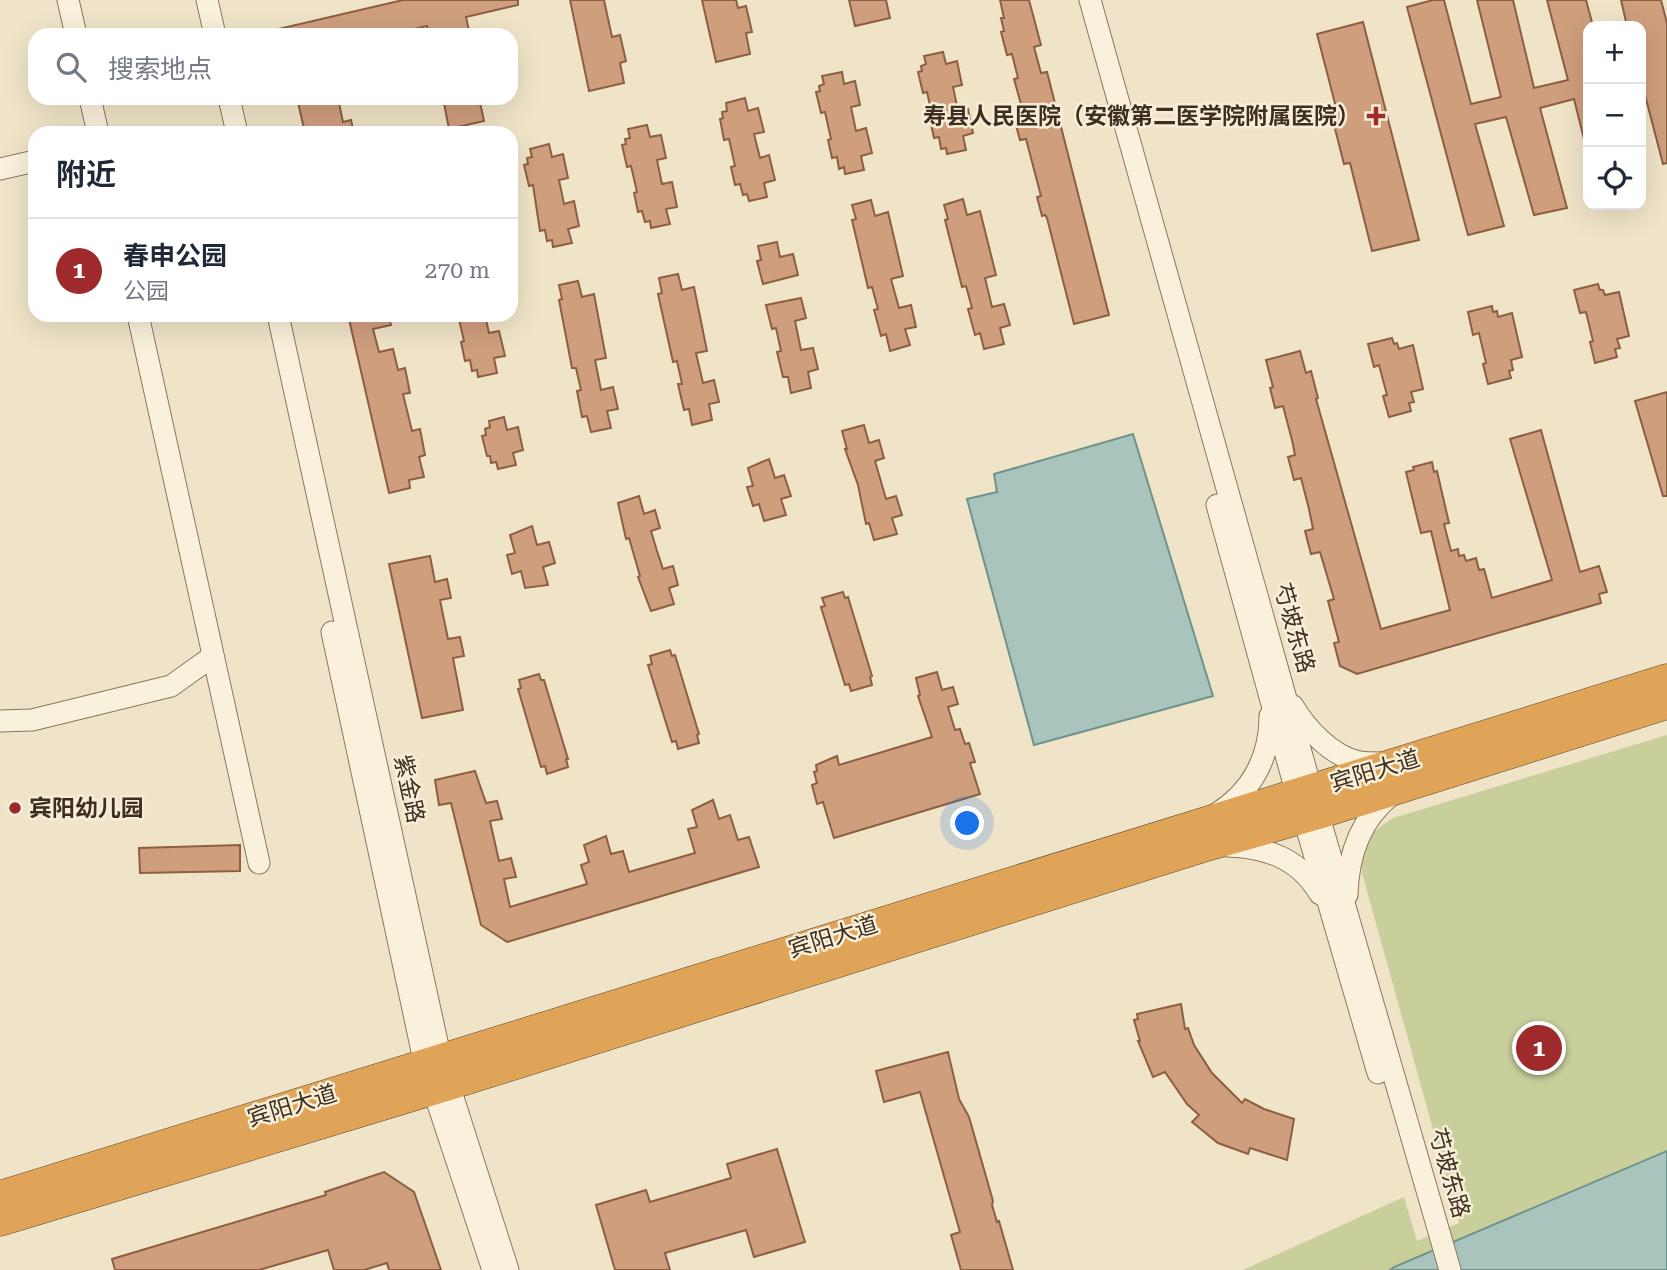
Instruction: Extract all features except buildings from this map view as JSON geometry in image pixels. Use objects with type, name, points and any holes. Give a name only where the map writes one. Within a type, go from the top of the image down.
[{"type":"highway","name":"宾阳大道","points":[[0,1220],[437,1074],[1409,772],[1667,680]]},
{"type":"highway","name":"宾阳大道","points":[[1409,772],[1667,703]]},
{"type":"highway","name":"宾阳大道","points":[[0,1197],[437,1074]]},
{"type":"street","points":[[68,0],[74,28]]},
{"type":"street","points":[[198,0],[201,28]]},
{"type":"street","points":[[198,0],[212,28]]},
{"type":"street","name":"芍坡东路","points":[[1077,0],[1431,1229],[1450,1270]]},
{"type":"street","name":"芍坡东路","points":[[1090,0],[1277,694]]},
{"type":"street","points":[[91,105],[96,126]]},
{"type":"street","points":[[218,105],[222,126]]},
{"type":"street","points":[[231,105],[235,126]]},
{"type":"street","points":[[0,169],[28,163]]},
{"type":"street","points":[[140,322],[259,863]]},
{"type":"street","name":"紫金路","points":[[266,322],[437,1074],[492,1270]]},
{"type":"street","name":"紫金路","points":[[279,322],[437,1074],[508,1270]]},
{"type":"street","points":[[0,721],[32,720],[171,686],[213,656]]},
{"type":"street","points":[[1277,694],[1317,737],[1337,752],[1358,762],[1409,772],[1375,809],[1363,827],[1354,847],[1339,913]]},
{"type":"street","points":[[1198,836],[1219,812],[1241,795],[1257,774],[1270,734],[1277,694]]},
{"type":"street","points":[[1198,836],[1279,854],[1313,881],[1339,913]]},
{"type":"street","name":"芍坡东路","points":[[1431,1229],[1436,1270]]},
{"type":"green space","points":[[1667,735],[1667,1270],[1243,1270],[1404,1197],[1417,1241],[1459,1223],[1362,873],[1362,854],[1371,835],[1393,818]]},
{"type":"water","points":[[1133,434],[1213,696],[1034,745],[967,499],[997,492],[994,474]]},
{"type":"water","points":[[1667,1151],[1667,1270],[1390,1270],[1394,1267]]},
{"type":"place","name":"寿县人民医院（安徽第二医学院附属医院）","points":[[1376,116]]},
{"type":"place","name":"宾阳幼儿园","points":[[15,808]]},
{"type":"place","name":"春申公园","points":[[1539,1048]]}]
